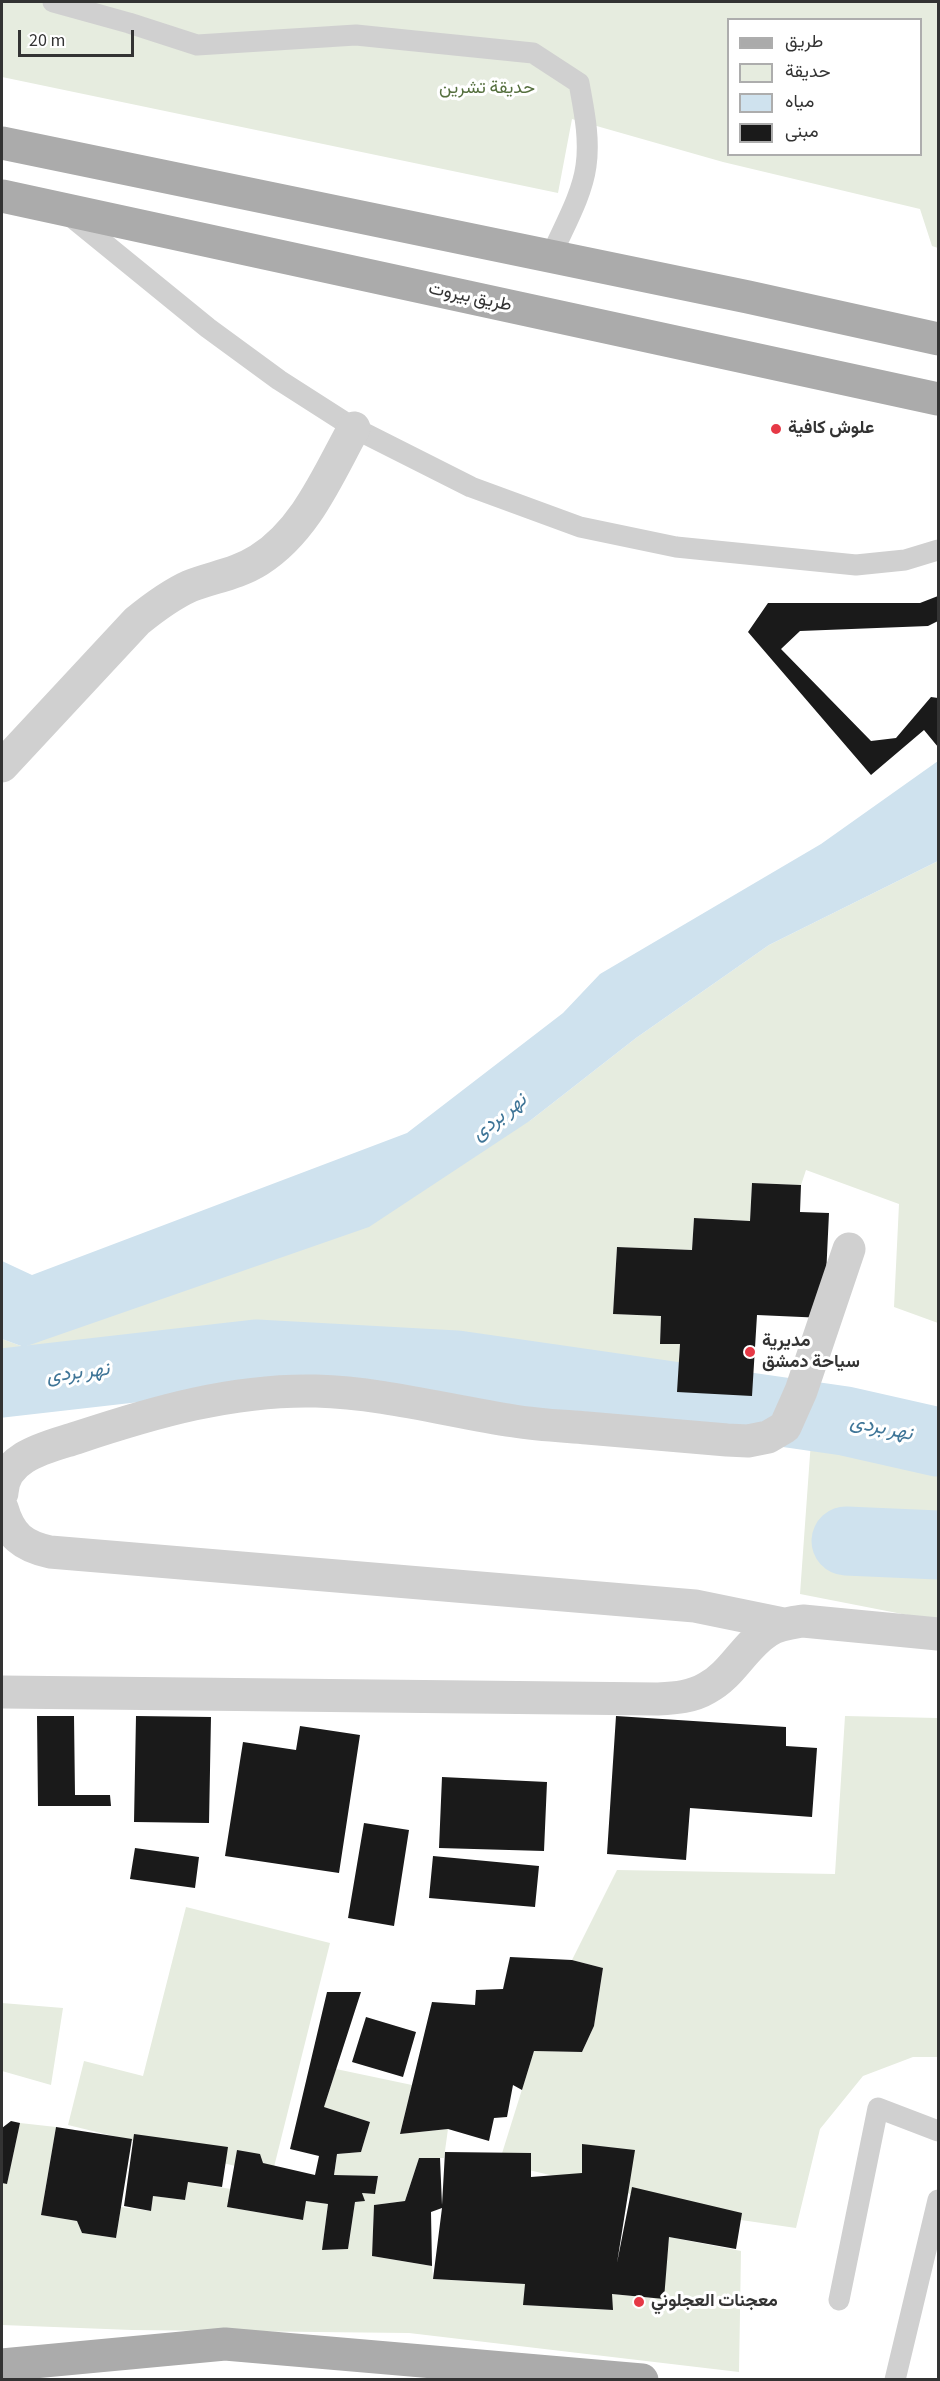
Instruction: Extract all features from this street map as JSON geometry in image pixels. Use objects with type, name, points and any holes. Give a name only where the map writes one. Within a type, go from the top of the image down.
[{"type":"main road","points":[[2,142],[939,339]]},
{"type":"main road","name":"طريق بيروت","points":[[2,196],[939,399]]},
{"type":"main road","points":[[2,2365],[225,2344],[642,2379]]},
{"type":"street","points":[[2,766],[136,621],[155,606],[190,586],[234,573],[258,560],[280,544],[305,516],[354,428]]},
{"type":"street","points":[[2,1493],[9,1472],[21,1459],[38,1451],[124,1422],[186,1405],[251,1395],[316,1391],[381,1396],[516,1421],[727,1440],[748,1441],[768,1437],[785,1427],[801,1391],[849,1249]]},
{"type":"street","points":[[2,1508],[6,1524],[18,1538],[33,1548],[51,1552],[695,1606],[783,1624]]},
{"type":"street","points":[[2,1692],[658,1700],[683,1698],[708,1688],[725,1675],[755,1641],[769,1630],[783,1624],[803,1621],[939,1634]]},
{"type":"lane","points":[[53,2],[197,45],[357,35],[532,53],[579,83],[588,136],[586,168],[576,199],[551,256]]},
{"type":"lane","points":[[63,210],[207,328],[279,380],[354,428],[471,487],[591,529],[676,547],[856,565],[905,560],[939,550]]},
{"type":"lane","points":[[839,2301],[878,2108],[939,2131]]},
{"type":"lane","points":[[895,2379],[939,2200]]},
{"type":"green space","name":"حديقة تشرين","points":[[2,2],[938,2],[938,248],[932,246],[920,209],[723,162],[572,119],[558,193],[2,77]]},
{"type":"green space","points":[[938,861],[938,1323],[894,1307],[899,1204],[806,1170],[801,1185],[752,1183],[750,1221],[694,1218],[692,1250],[617,1247],[613,1314],[661,1316],[660,1343],[680,1344],[677,1392],[490,1354],[253,1327],[23,1366],[2,1367],[2,1339],[24,1347],[531,1120],[636,1038],[769,945]]},
{"type":"green space","points":[[812,1427],[938,1459],[938,1621],[800,1594]]},
{"type":"green space","points":[[845,1716],[938,1718],[938,2057],[913,2057],[863,2076],[820,2129],[796,2228],[741,2220],[499,2163],[534,2051],[582,2052],[594,2026],[603,1968],[572,1960],[617,1870],[835,1874]]},
{"type":"green space","points":[[186,1907],[330,1943],[272,2175],[68,2125],[84,2061],[143,2076]]},
{"type":"green space","points":[[2,2003],[63,2008],[51,2085],[2,2071]]},
{"type":"green space","points":[[336,2069],[412,2085],[400,2134],[448,2129],[444,2158],[419,2158],[405,2201],[374,2205],[372,2256],[432,2266],[433,2279],[525,2284],[524,2305],[612,2310],[612,2294],[663,2299],[669,2237],[741,2251],[739,2372],[409,2333],[132,2330],[2,2325],[2,2183],[7,2183],[20,2123],[56,2127],[41,2215],[77,2221],[82,2233],[116,2238],[121,2207],[151,2211],[153,2196],[185,2200],[188,2182],[231,2189],[228,2207],[302,2220],[306,2201],[328,2204],[322,2250],[348,2249],[355,2202],[364,2201],[362,2193],[375,2194],[378,2177],[334,2175],[337,2154],[361,2152],[370,2122],[324,2107]]},
{"type":"water","points":[[938,761],[938,861],[769,945],[636,1038],[531,1120],[369,1227],[24,1347],[2,1339],[2,1261],[32,1275],[407,1133],[563,1013],[600,974],[821,844]]},
{"type":"building","points":[[938,596],[938,621],[928,626],[800,631],[781,649],[871,741],[896,738],[931,697],[938,698],[938,747],[924,730],[871,775],[748,632],[768,603],[920,603]]},
{"type":"building","points":[[752,1183],[801,1185],[800,1212],[829,1213],[824,1318],[757,1315],[752,1396],[677,1392],[680,1344],[660,1344],[661,1316],[613,1314],[617,1247],[692,1250],[694,1218],[750,1221]]},
{"type":"building","points":[[37,1716],[74,1716],[75,1795],[110,1795],[111,1806],[38,1806]]},
{"type":"building","points":[[136,1716],[211,1717],[209,1823],[134,1822]]},
{"type":"building","points":[[616,1716],[786,1727],[786,1746],[817,1748],[812,1817],[690,1808],[686,1860],[607,1854]]},
{"type":"building","points":[[300,1726],[360,1735],[339,1873],[225,1856],[243,1742],[296,1750]]},
{"type":"building","points":[[442,1777],[547,1782],[544,1851],[439,1848]]},
{"type":"building","points":[[364,1823],[409,1830],[394,1926],[348,1918]]},
{"type":"building","points":[[135,1848],[199,1857],[195,1888],[130,1879]]},
{"type":"building","points":[[433,1856],[539,1866],[535,1907],[429,1898]]},
{"type":"building","points":[[510,1957],[572,1960],[603,1968],[594,2026],[582,2052],[534,2051],[522,2090],[513,2085],[507,2117],[494,2118],[489,2141],[448,2129],[400,2134],[432,2002],[475,2005],[476,1990],[503,1989]]},
{"type":"building","points":[[327,1992],[361,1992],[324,2107],[370,2122],[361,2152],[337,2154],[334,2175],[378,2176],[375,2194],[362,2193],[365,2201],[355,2202],[348,2249],[322,2250],[328,2204],[306,2201],[303,2220],[227,2207],[237,2150],[260,2154],[263,2163],[315,2175],[319,2156],[290,2149]]},
{"type":"building","points":[[366,2017],[416,2032],[403,2077],[352,2062]]},
{"type":"building","points":[[11,2121],[20,2123],[7,2184],[2,2183],[2,2128]]},
{"type":"building","points":[[56,2127],[132,2139],[116,2238],[82,2233],[77,2221],[41,2215]]},
{"type":"building","points":[[134,2134],[228,2147],[222,2187],[188,2182],[185,2200],[153,2196],[151,2211],[124,2206]]},
{"type":"building","points":[[582,2144],[635,2150],[617,2263],[632,2187],[742,2213],[736,2249],[669,2237],[664,2299],[612,2294],[613,2310],[523,2305],[525,2284],[433,2279],[442,2208],[431,2212],[432,2266],[372,2256],[374,2205],[405,2201],[419,2158],[440,2158],[442,2205],[445,2152],[531,2153],[531,2177],[582,2173]]},
{"type":"waterway","name":"نهر بردى","points":[[2,1383],[256,1354],[456,1365],[845,1421],[938,1442]]},
{"type":"waterway","points":[[846,1541],[938,1545]]},
{"type":"place","name":"علوش كافية","points":[[776,429]]},
{"type":"place","name":"مديرية سياحة دمشق","points":[[750,1352]]},
{"type":"place","name":"معجنات العجلوني","points":[[639,2302]]}]
